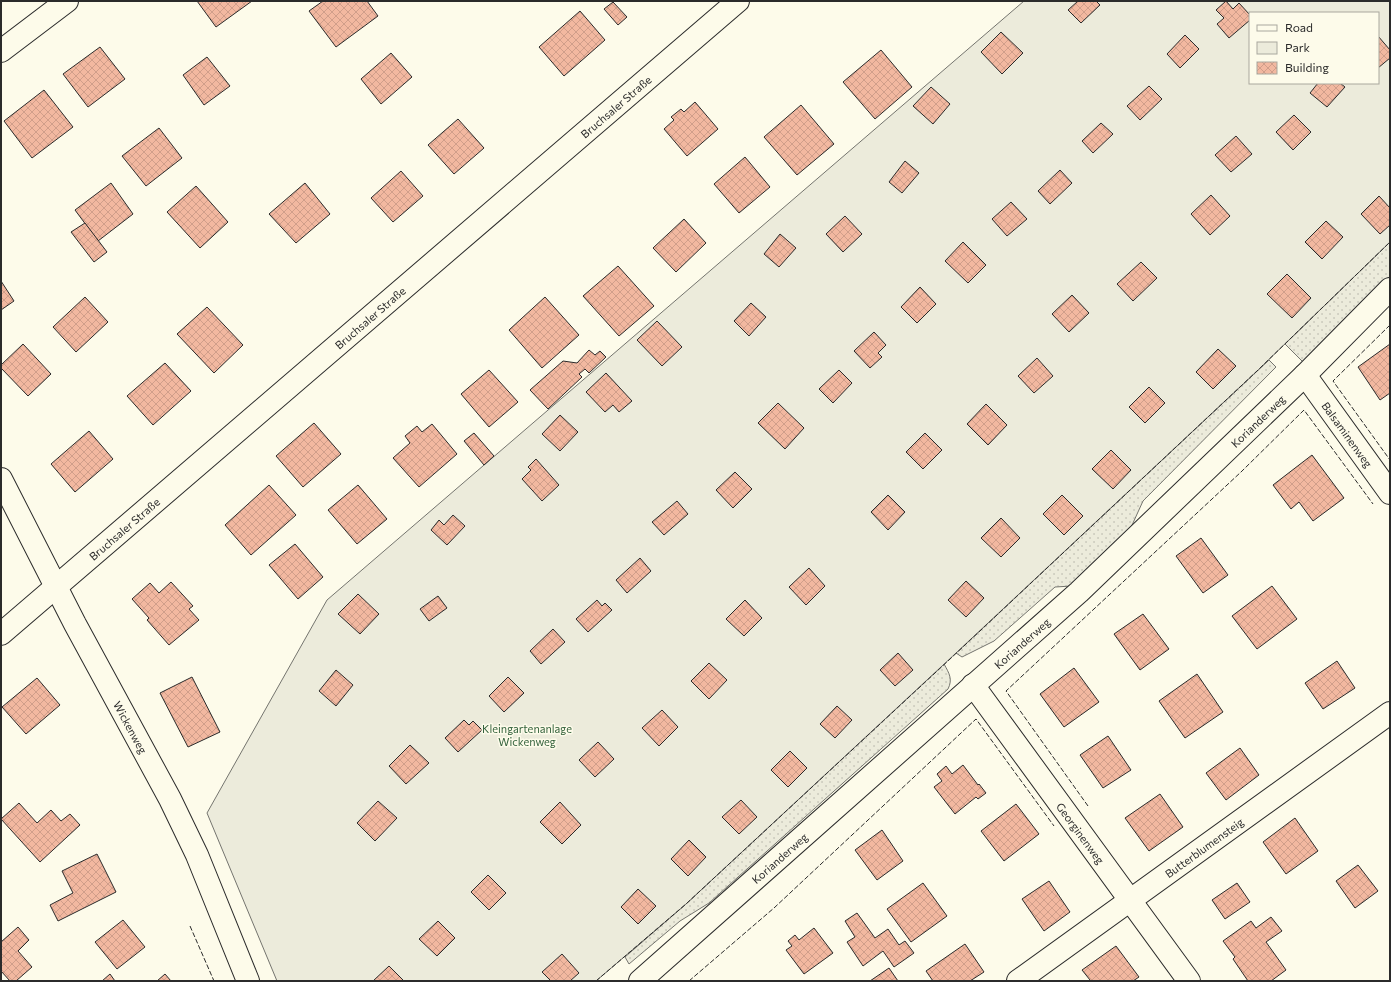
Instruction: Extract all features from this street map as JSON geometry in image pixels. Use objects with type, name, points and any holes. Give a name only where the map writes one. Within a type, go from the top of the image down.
[{"type":"street","points":[[1,51],[67,1]]},
{"type":"street","name":"Bruchsaler Straße","points":[[1,634],[738,1]]},
{"type":"street","name":"Korianderweg","points":[[640,981],[1079,592],[1305,375],[1390,289]]},
{"type":"street","name":"Balsaminenweg","points":[[1305,375],[1390,493]]},
{"type":"street","name":"Wickenweg","points":[[1,479],[56,587],[170,799],[197,855],[248,981]]},
{"type":"street","name":"Georginenweg","points":[[973,685],[1189,981]]},
{"type":"street","name":"Butterblumensteig","points":[[1018,981],[1390,712]]},
{"type":"green space","name":"Kleingartenanlage Wickenweg","points":[[1024,1],[1390,1],[1390,242],[1257,371],[956,653],[686,904],[596,981],[277,981],[207,813],[327,600]]},
{"type":"green space","points":[[1390,242],[1390,276],[1304,363],[1285,344]]},
{"type":"green space","points":[[1269,360],[1276,367],[1143,501],[1128,534],[1072,586],[1055,587],[994,641],[962,657],[956,653]]},
{"type":"green space","points":[[944,664],[949,673],[950,679],[948,689],[709,903],[680,921],[629,964],[625,957],[686,904]]},
{"type":"building","points":[[197,1],[252,1],[216,27]]},
{"type":"building","points":[[323,1],[367,1],[378,16],[336,47],[309,11]]},
{"type":"building","points":[[1078,1],[1096,1],[1100,5],[1081,23],[1068,10]]},
{"type":"building","points":[[1226,1],[1233,9],[1239,3],[1249,14],[1249,21],[1229,38],[1217,24],[1224,18],[1216,10]]},
{"type":"building","points":[[613,2],[627,17],[618,25],[604,9]]},
{"type":"building","points":[[580,11],[605,40],[564,76],[539,47]]},
{"type":"building","points":[[1001,32],[1023,53],[1002,74],[981,52]]},
{"type":"building","points":[[1185,35],[1199,49],[1180,68],[1167,54]]},
{"type":"building","points":[[1379,37],[1390,50],[1390,58],[1379,67]]},
{"type":"building","points":[[100,47],[125,79],[88,107],[63,74]]},
{"type":"building","points":[[881,50],[912,87],[875,119],[843,82]]},
{"type":"building","points":[[391,53],[412,77],[381,104],[361,79]]},
{"type":"building","points":[[207,57],[230,86],[204,105],[183,75]]},
{"type":"building","points":[[1317,84],[1341,84],[1345,87],[1327,107],[1310,93]]},
{"type":"building","points":[[1149,86],[1162,99],[1140,120],[1127,106]]},
{"type":"building","points":[[931,87],[950,104],[933,124],[913,106]]},
{"type":"building","points":[[44,90],[73,127],[32,158],[4,121]]},
{"type":"building","points":[[695,102],[718,129],[687,156],[664,129],[674,120],[671,117],[681,109],[684,112]]},
{"type":"building","points":[[801,105],[834,144],[797,175],[764,137]]},
{"type":"building","points":[[1294,115],[1311,132],[1293,150],[1276,132]]},
{"type":"building","points":[[458,119],[484,148],[454,174],[428,145]]},
{"type":"building","points":[[1101,123],[1113,134],[1093,153],[1082,141]]},
{"type":"building","points":[[159,128],[182,158],[146,186],[122,156]]},
{"type":"building","points":[[1236,136],[1252,154],[1231,172],[1215,155]]},
{"type":"building","points":[[745,157],[770,187],[739,213],[714,184]]},
{"type":"building","points":[[905,161],[919,173],[902,193],[889,182]]},
{"type":"building","points":[[1060,170],[1072,183],[1050,204],[1038,191]]},
{"type":"building","points":[[401,171],[423,196],[393,222],[371,198]]},
{"type":"building","points":[[111,183],[133,214],[98,241],[75,210]]},
{"type":"building","points":[[305,183],[330,214],[296,243],[269,214]]},
{"type":"building","points":[[196,186],[228,222],[200,248],[167,212]]},
{"type":"building","points":[[1211,195],[1230,216],[1210,235],[1191,214]]},
{"type":"building","points":[[1379,196],[1390,208],[1390,225],[1380,234],[1361,214]]},
{"type":"building","points":[[1011,202],[1027,219],[1007,236],[992,219]]},
{"type":"building","points":[[845,216],[862,234],[843,252],[826,234]]},
{"type":"building","points":[[684,219],[706,243],[676,272],[653,248]]},
{"type":"building","points":[[1326,221],[1343,237],[1322,259],[1305,242]]},
{"type":"building","points":[[85,223],[107,252],[94,262],[71,232]]},
{"type":"building","points":[[780,234],[796,248],[779,267],[764,254]]},
{"type":"building","points":[[963,242],[986,265],[968,283],[945,261]]},
{"type":"building","points":[[1141,262],[1157,278],[1133,301],[1117,284]]},
{"type":"building","points":[[618,266],[654,306],[619,336],[583,296]]},
{"type":"building","points":[[1287,274],[1311,298],[1292,318],[1267,294]]},
{"type":"building","points":[[1,281],[14,301],[1,310]]},
{"type":"building","points":[[920,287],[936,304],[917,323],[901,307]]},
{"type":"building","points":[[1072,295],[1089,313],[1069,332],[1052,314]]},
{"type":"building","points":[[85,297],[108,322],[76,352],[53,327]]},
{"type":"building","points":[[545,297],[579,335],[542,368],[509,330]]},
{"type":"building","points":[[751,303],[766,317],[749,336],[734,321]]},
{"type":"building","points":[[207,307],[243,345],[214,373],[177,334]]},
{"type":"building","points":[[657,321],[682,347],[662,366],[637,340]]},
{"type":"building","points":[[874,332],[886,345],[878,353],[882,357],[870,368],[854,351]]},
{"type":"building","points":[[23,344],[51,374],[28,396],[1,368],[1,365]]},
{"type":"building","points":[[1390,344],[1390,393],[1380,400],[1358,367]]},
{"type":"building","points":[[1218,349],[1236,366],[1213,389],[1196,372]]},
{"type":"building","points":[[589,350],[595,355],[600,351],[606,357],[589,373],[585,369],[579,374],[582,377],[548,409],[530,390],[563,361],[577,363]]},
{"type":"building","points":[[1037,358],[1053,376],[1034,393],[1018,376]]},
{"type":"building","points":[[165,363],[191,391],[153,425],[127,396]]},
{"type":"building","points":[[489,370],[518,402],[489,427],[461,394]]},
{"type":"building","points":[[839,370],[852,383],[833,403],[819,389]]},
{"type":"building","points":[[606,373],[632,401],[619,412],[613,405],[605,412],[586,392]]},
{"type":"building","points":[[1149,387],[1165,403],[1145,423],[1129,407]]},
{"type":"building","points":[[778,403],[804,428],[785,449],[758,423]]},
{"type":"building","points":[[986,404],[1007,425],[988,445],[967,424]]},
{"type":"building","points":[[560,415],[578,432],[560,451],[542,434]]},
{"type":"building","points":[[314,423],[341,454],[303,487],[276,456]]},
{"type":"building","points":[[432,424],[457,454],[419,487],[393,458],[410,443],[405,436],[417,426],[422,432]]},
{"type":"building","points":[[89,431],[113,459],[75,492],[51,464]]},
{"type":"building","points":[[474,433],[494,456],[484,465],[464,441]]},
{"type":"building","points":[[925,433],[942,450],[923,469],[906,452]]},
{"type":"building","points":[[1111,450],[1131,470],[1113,489],[1092,469]]},
{"type":"building","points":[[1312,455],[1344,498],[1313,521],[1299,502],[1291,509],[1273,485]]},
{"type":"building","points":[[536,459],[559,485],[542,501],[522,479],[531,470],[528,467]]},
{"type":"building","points":[[735,472],[752,489],[733,508],[716,490]]},
{"type":"building","points":[[269,485],[296,515],[251,555],[225,525]]},
{"type":"building","points":[[358,485],[387,519],[357,544],[328,510]]},
{"type":"building","points":[[888,495],[905,512],[888,530],[871,512]]},
{"type":"building","points":[[1062,495],[1083,516],[1064,535],[1043,514]]},
{"type":"building","points":[[677,501],[688,514],[664,535],[652,522]]},
{"type":"building","points":[[453,515],[465,526],[447,545],[431,530],[439,520],[444,525]]},
{"type":"building","points":[[1001,518],[1020,538],[1001,557],[981,538]]},
{"type":"building","points":[[1201,538],[1228,575],[1203,593],[1176,556]]},
{"type":"building","points":[[295,544],[323,577],[298,599],[269,565]]},
{"type":"building","points":[[640,558],[651,571],[627,593],[616,580]]},
{"type":"building","points":[[809,568],[825,586],[806,605],[789,587]]},
{"type":"building","points":[[966,581],[984,598],[966,617],[948,600]]},
{"type":"building","points":[[171,582],[193,606],[189,609],[199,620],[169,645],[147,620],[149,618],[132,599],[150,583],[159,593]]},
{"type":"building","points":[[1272,586],[1297,619],[1257,649],[1232,616]]},
{"type":"building","points":[[358,594],[379,614],[360,634],[338,614]]},
{"type":"building","points":[[438,596],[447,608],[429,621],[420,609]]},
{"type":"building","points":[[597,600],[602,606],[605,603],[612,610],[588,632],[576,619]]},
{"type":"building","points":[[745,600],[762,618],[744,636],[726,619]]},
{"type":"building","points":[[1143,614],[1169,649],[1140,670],[1114,634]]},
{"type":"building","points":[[553,629],[565,642],[541,664],[530,651]]},
{"type":"building","points":[[898,653],[913,670],[895,686],[880,670]]},
{"type":"building","points":[[1337,661],[1355,688],[1323,709],[1305,683]]},
{"type":"building","points":[[709,663],[727,680],[709,699],[691,681]]},
{"type":"building","points":[[1074,668],[1099,702],[1064,727],[1040,694]]},
{"type":"building","points":[[336,670],[353,685],[336,706],[319,691]]},
{"type":"building","points":[[1197,674],[1223,712],[1185,738],[1159,701]]},
{"type":"building","points":[[192,677],[220,732],[188,747],[160,693]]},
{"type":"building","points":[[508,677],[524,693],[504,712],[489,696]]},
{"type":"building","points":[[37,678],[60,705],[26,734],[2,707]]},
{"type":"building","points":[[837,706],[852,720],[835,738],[820,724]]},
{"type":"building","points":[[662,710],[678,727],[659,746],[642,728]]},
{"type":"building","points":[[464,720],[469,725],[473,721],[482,730],[458,752],[445,738]]},
{"type":"building","points":[[1108,736],[1131,770],[1103,788],[1080,755]]},
{"type":"building","points":[[598,742],[614,759],[595,777],[579,760]]},
{"type":"building","points":[[410,745],[429,763],[406,784],[389,766]]},
{"type":"building","points":[[1240,748],[1259,775],[1226,800],[1206,773]]},
{"type":"building","points":[[790,751],[807,768],[788,787],[771,770]]},
{"type":"building","points":[[963,765],[986,793],[978,799],[976,797],[955,814],[934,787],[942,781],[937,774],[946,766],[952,774]]},
{"type":"building","points":[[1160,794],[1183,827],[1149,851],[1125,818]]},
{"type":"building","points":[[741,800],[757,817],[739,834],[722,817]]},
{"type":"building","points":[[378,801],[397,818],[375,841],[357,823]]},
{"type":"building","points":[[560,802],[581,825],[562,844],[540,822]]},
{"type":"building","points":[[19,803],[37,823],[51,810],[61,821],[70,814],[80,825],[40,862],[1,819]]},
{"type":"building","points":[[1016,804],[1039,834],[1004,861],[981,831]]},
{"type":"building","points":[[1295,818],[1318,851],[1286,874],[1263,842]]},
{"type":"building","points":[[882,830],[903,861],[877,880],[855,850]]},
{"type":"building","points":[[689,840],[706,857],[688,876],[671,859]]},
{"type":"building","points":[[97,854],[116,892],[58,921],[50,905],[73,893],[62,871]]},
{"type":"building","points":[[1358,865],[1378,891],[1355,908],[1336,881]]},
{"type":"building","points":[[488,875],[506,893],[489,910],[471,892]]},
{"type":"building","points":[[1049,881],[1070,912],[1044,931],[1022,899]]},
{"type":"building","points":[[923,883],[947,916],[911,942],[887,909]]},
{"type":"building","points":[[1237,883],[1250,902],[1225,919],[1212,900]]},
{"type":"building","points":[[638,889],[656,906],[638,924],[621,907]]},
{"type":"building","points":[[857,913],[875,938],[888,929],[899,945],[905,941],[914,953],[894,967],[883,951],[863,966],[847,942],[855,937],[845,921]]},
{"type":"building","points":[[1271,917],[1282,931],[1266,942],[1286,970],[1271,981],[1248,981],[1233,959],[1235,957],[1223,941],[1251,921],[1256,928]]},
{"type":"building","points":[[123,920],[145,947],[117,969],[95,942]]},
{"type":"building","points":[[438,921],[455,938],[437,956],[419,939]]},
{"type":"building","points":[[18,927],[29,940],[18,951],[32,967],[16,981],[10,981],[1,971],[1,942]]},
{"type":"building","points":[[814,928],[833,953],[804,974],[786,950],[792,946],[788,941],[795,935],[799,940]]},
{"type":"building","points":[[965,944],[984,972],[970,981],[933,981],[926,971]]},
{"type":"building","points":[[1116,946],[1139,977],[1133,981],[1089,981],[1090,980],[1082,970]]},
{"type":"building","points":[[562,954],[579,973],[570,981],[551,981],[542,972]]},
{"type":"building","points":[[389,966],[404,981],[373,981]]},
{"type":"building","points":[[889,968],[898,981],[870,981]]},
{"type":"building","points":[[110,974],[115,981],[102,981]]},
{"type":"building","points":[[165,974],[171,981],[157,981]]},
{"type":"fence","points":[[596,981],[686,904],[949,660],[1257,371],[1390,242]]},
{"type":"fence","points":[[1390,325],[1333,381],[1390,460]]},
{"type":"fence","points":[[1088,806],[1006,691],[1241,472],[1304,410],[1373,504]]},
{"type":"fence","points":[[689,981],[774,908],[976,719],[1054,826]]},
{"type":"fence","points":[[190,926],[214,981]]}]
